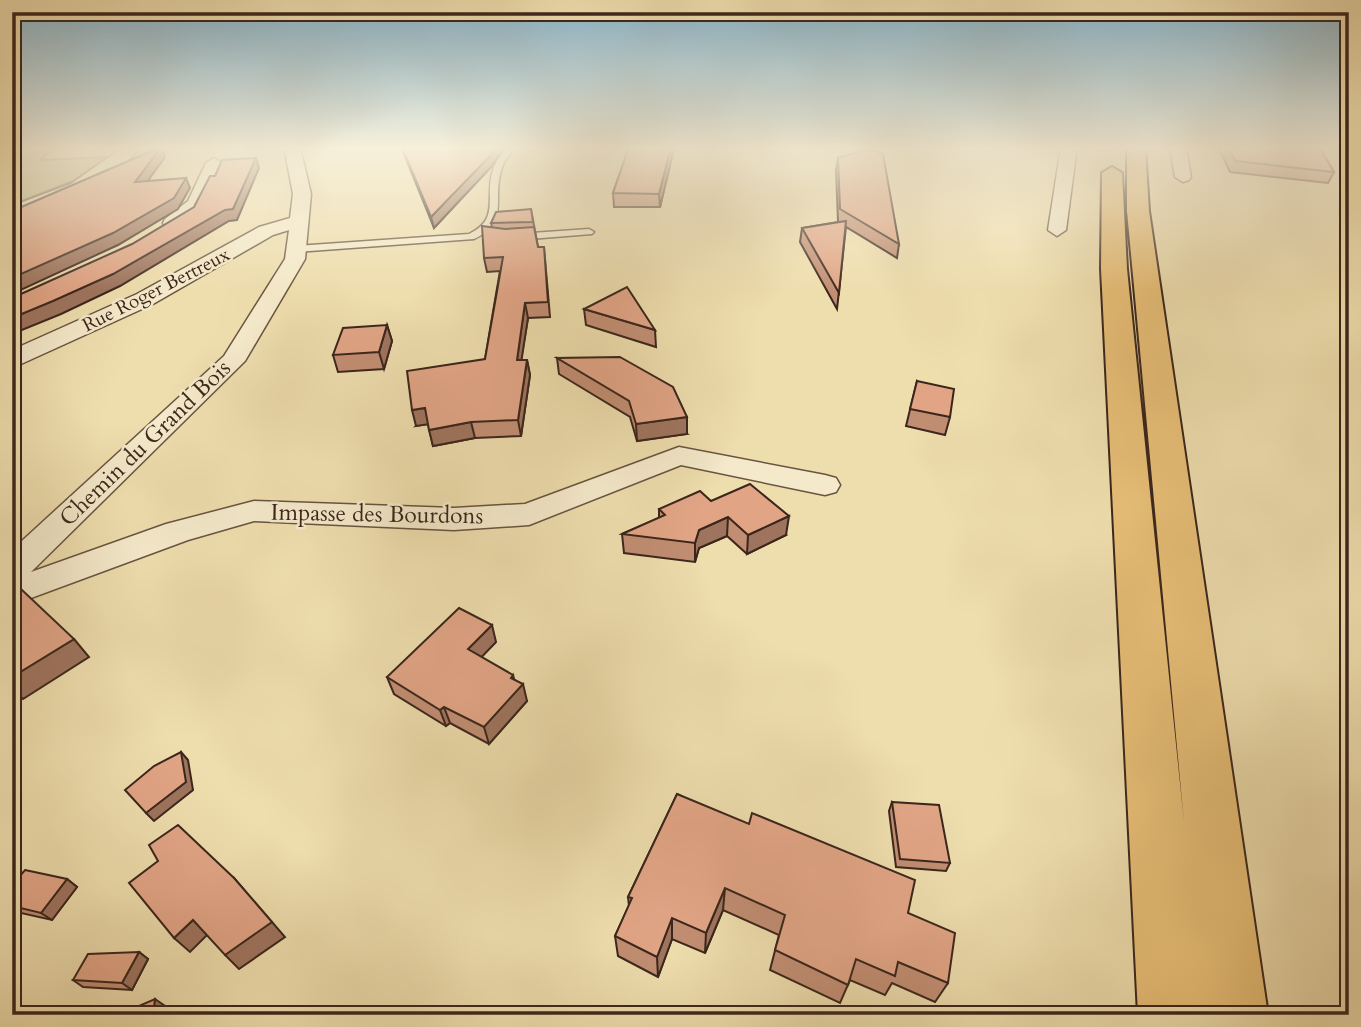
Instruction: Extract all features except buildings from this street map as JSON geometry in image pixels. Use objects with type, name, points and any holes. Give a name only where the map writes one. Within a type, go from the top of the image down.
[{"type":"main road","points":[[1113,195],[1114,269],[1171,1015]]},
{"type":"main road","points":[[1137,195],[1235,1015]]},
{"type":"street","points":[[12,212],[60,195]]},
{"type":"street","points":[[152,236],[191,212],[199,195]]},
{"type":"street","name":"Chemin du Grand Bois","points":[[12,570],[233,361],[295,259],[302,195]]},
{"type":"street","points":[[1057,230],[1062,195]]},
{"type":"street","name":"Rue Roger Bertreux","points":[[12,359],[145,299],[266,232],[299,221]]},
{"type":"street","name":"Impasse des Bourdons","points":[[12,592],[177,532],[254,511],[454,519],[529,514],[679,456],[825,485]]},
{"type":"lane","points":[[483,234],[493,222],[494,195]]},
{"type":"lane","points":[[508,237],[589,232]]},
{"type":"lane","points":[[296,249],[483,234],[495,236]]},
{"type":"green space","points":[[12,195],[38,195],[12,205]]}]
